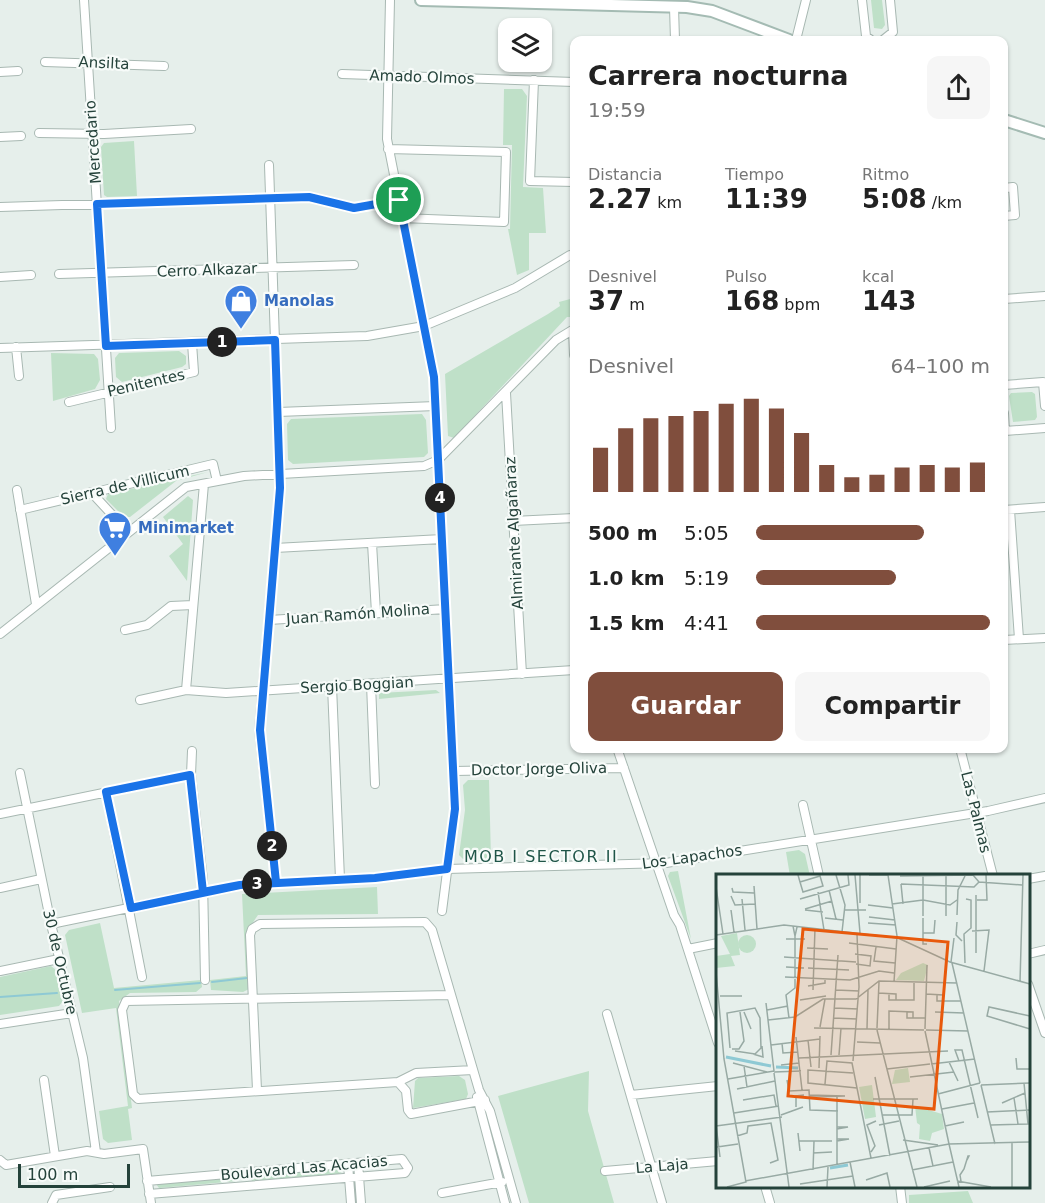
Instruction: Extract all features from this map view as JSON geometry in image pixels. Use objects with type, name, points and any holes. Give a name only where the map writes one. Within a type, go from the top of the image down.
[{"type":"main road","points":[[421,0],[674,7],[712,11],[778,36]]},
{"type":"main road","points":[[1008,121],[1045,133]]},
{"type":"street","name":"Mercedario","points":[[84,0],[111,428]]},
{"type":"street","points":[[390,0],[388,148],[434,377],[436,406],[455,809],[442,910]]},
{"type":"street","points":[[797,36],[806,0]]},
{"type":"street","points":[[862,0],[866,36]]},
{"type":"street","points":[[888,36],[893,32],[890,0]]},
{"type":"street","points":[[674,7],[675,36]]},
{"type":"street","name":"Ansilta","points":[[45,62],[164,66]]},
{"type":"street","points":[[0,72],[18,71]]},
{"type":"street","name":"Amado Olmos","points":[[342,74],[570,82]]},
{"type":"street","points":[[534,80],[530,181],[570,182]]},
{"type":"street","points":[[39,133],[92,134],[191,129]]},
{"type":"street","points":[[0,137],[21,136]]},
{"type":"street","points":[[388,148],[506,152],[504,222],[402,218]]},
{"type":"street","points":[[269,165],[280,474],[260,730],[276,882]]},
{"type":"street","points":[[1008,188],[1013,187],[1015,215],[1008,216]]},
{"type":"street","points":[[0,207],[309,197],[354,208],[399,200]]},
{"type":"street","points":[[0,348],[367,336],[424,326],[516,288],[570,255]]},
{"type":"street","name":"Cerro Alkazar","points":[[59,274],[354,265]]},
{"type":"street","points":[[0,277],[31,275]]},
{"type":"street","points":[[1008,298],[1045,296]]},
{"type":"street","points":[[0,634],[180,490],[217,481],[280,474],[424,466],[438,459],[506,393],[556,340],[570,331]]},
{"type":"street","name":"Penitentes","points":[[69,402],[194,372],[192,343]]},
{"type":"street","points":[[16,347],[18,376]]},
{"type":"street","points":[[1008,385],[1043,382],[1045,406]]},
{"type":"street","name":"Almirante Algañaraz","points":[[506,393],[522,674]]},
{"type":"street","points":[[278,412],[436,406]]},
{"type":"street","points":[[1008,430],[1045,428]]},
{"type":"street","name":"Sierra de Villicum","points":[[20,510],[213,464],[217,481]]},
{"type":"street","points":[[186,690],[204,484]]},
{"type":"street","points":[[17,490],[36,604]]},
{"type":"street","points":[[91,492],[128,532]]},
{"type":"street","points":[[1008,510],[1045,507]]},
{"type":"street","points":[[513,521],[570,518]]},
{"type":"street","points":[[1008,521],[1019,639]]},
{"type":"street","points":[[275,548],[441,539]]},
{"type":"street","points":[[372,543],[376,613]]},
{"type":"street","points":[[125,630],[147,625],[171,606],[193,605]]},
{"type":"street","name":"Juan Ramón Molina","points":[[269,620],[446,609]]},
{"type":"street","points":[[1008,640],[1045,638]]},
{"type":"street","name":"Sergio Boggian","points":[[140,700],[186,690],[226,693],[570,670]]},
{"type":"street","points":[[371,684],[375,784]]},
{"type":"street","points":[[332,687],[340,879]]},
{"type":"street","points":[[192,751],[190,775],[203,892],[205,980]]},
{"type":"street","points":[[619,753],[688,949],[716,1037]]},
{"type":"street","name":"Las Palmas","points":[[961,753],[992,874]]},
{"type":"street","name":"Doctor Jorge Oliva","points":[[454,771],[624,768]]},
{"type":"street","name":"30 de Octubre","points":[[20,772],[41,879],[83,1058],[96,1152]]},
{"type":"street","points":[[0,814],[190,775]]},
{"type":"street","points":[[106,792],[131,908],[142,977]]},
{"type":"street","name":"Los Lapachos","points":[[51,924],[203,892],[276,882],[340,879],[447,869],[657,864],[976,812],[1045,798]]},
{"type":"street","points":[[802,805],[819,874]]},
{"type":"street","points":[[1030,879],[1045,876]]},
{"type":"street","points":[[0,888],[41,879]]},
{"type":"street","points":[[257,1090],[251,932],[260,924],[425,922],[431,926],[479,1090],[505,1203]]},
{"type":"street","points":[[688,949],[716,943]]},
{"type":"street","points":[[1030,954],[1045,950]]},
{"type":"street","points":[[0,971],[59,959]]},
{"type":"street","points":[[1030,987],[1045,1033]]},
{"type":"street","points":[[450,995],[133,999],[123,1003],[122,1010],[133,1094],[136,1098],[398,1082],[416,1073],[473,1070]]},
{"type":"street","points":[[0,1023],[72,1013]]},
{"type":"street","points":[[607,1014],[662,1203]]},
{"type":"street","points":[[44,1080],[55,1156]]},
{"type":"street","points":[[398,1082],[406,1090],[408,1110],[411,1114],[481,1101]]},
{"type":"street","points":[[631,1095],[716,1086]]},
{"type":"street","points":[[481,1101],[516,1203]]},
{"type":"street","points":[[0,1160],[6,1165],[55,1156],[96,1152],[104,1154],[142,1149],[151,1203]]},
{"type":"street","name":"Boulevard Las Acacias","points":[[147,1181],[402,1159],[406,1161],[408,1168],[405,1173],[149,1194]]},
{"type":"street","name":"La Laja","points":[[605,1170],[716,1161]]},
{"type":"street","points":[[358,1163],[361,1203]]},
{"type":"street","points":[[348,1164],[351,1203]]},
{"type":"street","points":[[245,1173],[246,1185]]},
{"type":"street","points":[[442,1193],[509,1180]]},
{"type":"street","points":[[52,1203],[56,1195],[110,1187]]},
{"type":"street","points":[[766,1188],[770,1203]]},
{"type":"street","points":[[900,1188],[902,1203]]},
{"type":"green space","points":[[871,0],[882,0],[885,25],[882,29],[874,28]]},
{"type":"green space","points":[[504,89],[522,89],[527,96],[523,187],[543,188],[546,233],[529,233],[529,270],[517,275],[508,229],[510,229],[512,145],[503,145]]},
{"type":"green space","points":[[134,141],[137,196],[107,197],[104,195],[101,147],[104,143]]},
{"type":"green space","points":[[570,299],[570,317],[567,317],[454,438],[448,436],[445,374],[548,314],[560,306],[559,302]]},
{"type":"green space","points":[[179,351],[186,356],[186,364],[182,367],[122,382],[116,377],[115,358],[119,353]]},
{"type":"green space","points":[[51,353],[94,354],[98,359],[100,380],[95,389],[53,401]]},
{"type":"green space","points":[[1032,392],[1035,394],[1037,417],[1035,420],[1013,422],[1009,396],[1011,393]]},
{"type":"green space","points":[[422,414],[426,420],[428,453],[424,457],[293,464],[288,460],[287,424],[291,419]]},
{"type":"green space","points":[[208,472],[176,481],[130,517],[124,517],[106,499],[108,494]]},
{"type":"green space","points":[[188,496],[193,500],[187,581],[169,556],[183,544],[163,517]]},
{"type":"green space","points":[[436,690],[440,693],[379,699],[379,693]]},
{"type":"green space","points":[[468,780],[489,780],[491,859],[463,859],[459,855],[465,810],[463,785]]},
{"type":"green space","points":[[799,850],[805,854],[810,874],[790,874],[786,852]]},
{"type":"green space","points":[[678,871],[691,939],[668,876],[670,872]]},
{"type":"green space","points":[[377,887],[378,914],[258,915],[247,931],[249,989],[243,992],[211,990],[210,980],[246,976],[242,894]]},
{"type":"green space","points":[[100,923],[114,988],[201,980],[202,987],[196,992],[130,993],[119,1001],[132,1108],[128,1109],[132,1140],[108,1143],[103,1139],[99,1111],[128,1106],[116,1008],[82,1013],[65,935],[69,930]]},
{"type":"green space","points":[[51,966],[56,970],[63,1001],[59,1006],[0,1015],[0,977]]},
{"type":"green space","points":[[589,1071],[588,1111],[614,1203],[529,1203],[498,1096]]},
{"type":"green space","points":[[459,1076],[465,1080],[468,1094],[466,1099],[413,1108],[415,1081],[418,1078]]},
{"type":"green space","points":[[340,1168],[343,1171],[339,1174],[252,1181],[250,1177]]},
{"type":"green space","points":[[238,1175],[238,1181],[159,1188],[156,1184]]},
{"type":"green space","points":[[968,1191],[973,1203],[909,1203],[909,1195]]},
{"type":"waterway","points":[[212,982],[247,978]]},
{"type":"waterway","points":[[115,990],[200,983]]},
{"type":"waterway","points":[[0,997],[57,993]]},
{"type":"place","name":"Manolas","points":[[241,330]]},
{"type":"place","name":"Minimarket","points":[[115,557]]},
{"type":"district","name":"MOB I SECTOR II","points":[[541,856]]},
{"type":"route","points":[[399,200],[354,208],[309,197],[97,204],[106,346],[275,340],[280,488],[260,730],[276,882],[240,885],[131,908],[106,792],[190,775],[203,892],[240,885],[375,878],[447,869],[455,809],[434,377],[399,200]]}]
